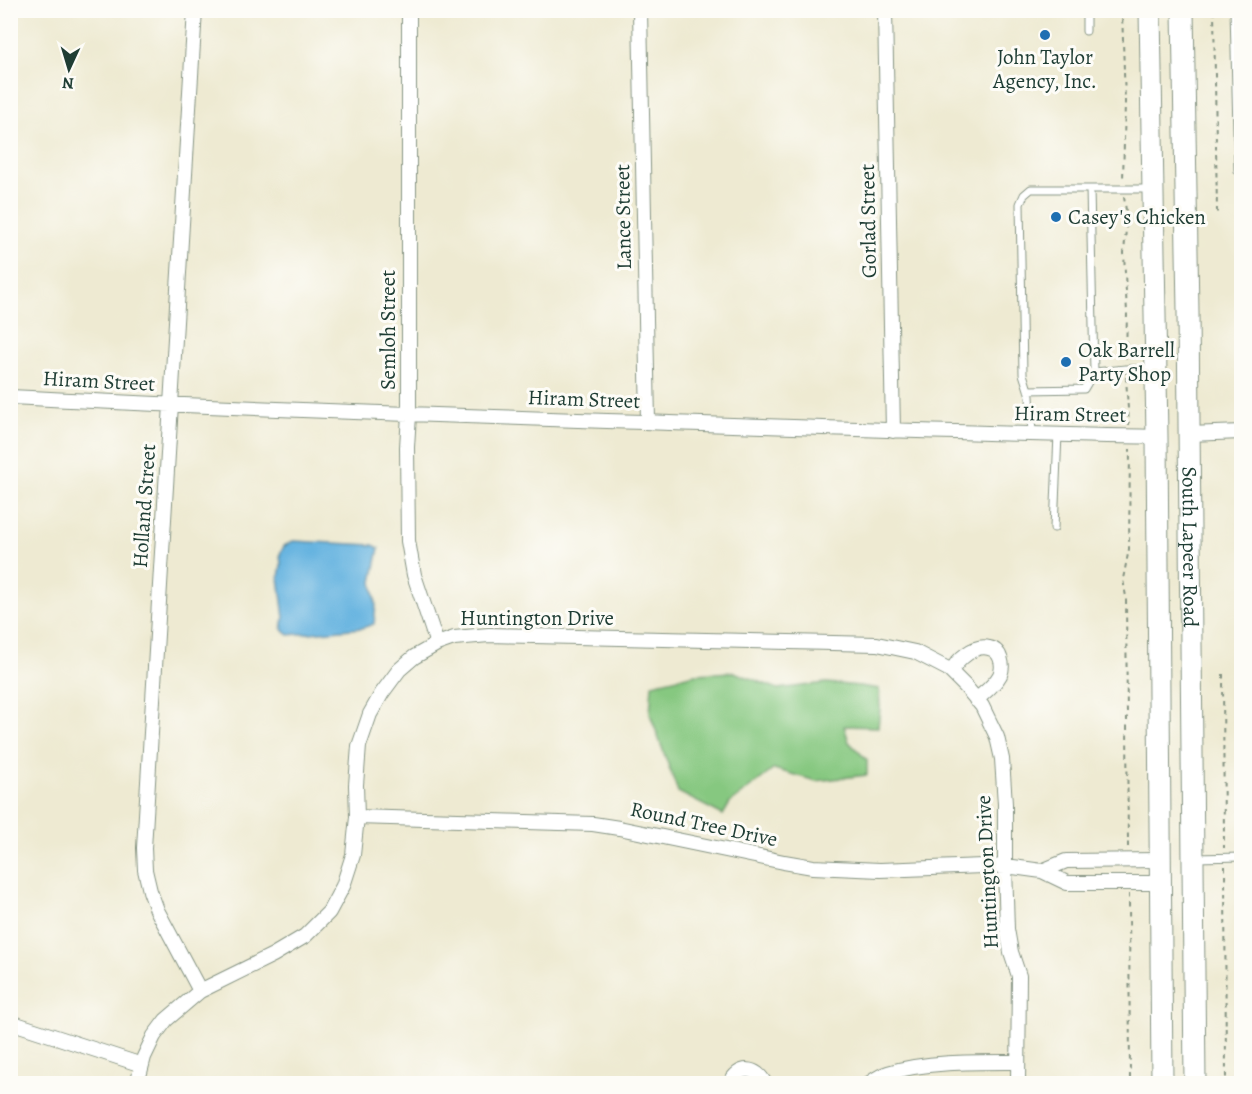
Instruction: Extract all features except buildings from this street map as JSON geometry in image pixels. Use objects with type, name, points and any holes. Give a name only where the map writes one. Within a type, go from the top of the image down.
[{"type":"main road","points":[[1150,14],[1183,19]]},
{"type":"main road","name":"South Lapeer Road","points":[[1150,14],[1157,437],[1162,1083]]},
{"type":"main road","name":"South Lapeer Road","points":[[1183,19],[1195,1083]]},
{"type":"main road","points":[[1158,583],[1166,591],[1172,593],[1191,591]]},
{"type":"main road","points":[[1159,699],[1179,699],[1192,713]]},
{"type":"street","name":"Holland Street","points":[[195,10],[144,848],[145,870],[157,910],[200,991]]},
{"type":"street","name":"Semloh Street","points":[[409,10],[408,541],[414,575],[437,644]]},
{"type":"street","name":"Lance Street","points":[[640,10],[648,422]]},
{"type":"street","name":"Gorlad Street","points":[[885,10],[893,430]]},
{"type":"street","name":"Hiram Street","points":[[10,398],[409,415],[1157,437]]},
{"type":"street","points":[[1189,434],[1242,432]]},
{"type":"street","name":"Huntington Drive","points":[[136,1083],[144,1057],[154,1036],[166,1020],[200,991],[273,955],[304,936],[329,912],[343,886],[353,855],[357,817],[356,785],[359,746],[370,714],[399,670],[414,657],[437,644],[454,638],[489,635],[877,644],[915,652],[948,669],[982,706],[997,737],[1002,759],[1007,929],[1011,952],[1019,976],[1018,1083]]},
{"type":"street","points":[[951,672],[960,658],[975,649],[989,647],[995,651],[1001,660],[1000,674],[992,686],[976,700]]},
{"type":"street","name":"Round Tree Drive","points":[[357,817],[593,824],[813,867],[880,870],[1005,867],[1042,871],[1067,883],[1161,883]]},
{"type":"street","name":"Round Tree Drive","points":[[1042,871],[1066,861],[1160,860]]},
{"type":"street","points":[[10,1022],[142,1065]]},
{"type":"street","points":[[868,1083],[887,1073],[926,1066],[1018,1062]]},
{"type":"street","points":[[729,1083],[734,1075],[747,1070],[755,1071],[765,1083]]},
{"type":"lane","points":[[1086,10],[1086,31]]},
{"type":"lane","points":[[1234,10],[1238,171],[1242,174]]},
{"type":"lane","points":[[1032,434],[1030,396],[1023,374],[1020,204],[1024,195],[1031,189],[1153,189]]},
{"type":"lane","points":[[1028,390],[1084,389],[1094,372],[1090,189]]},
{"type":"lane","points":[[1094,372],[1156,369]]},
{"type":"lane","points":[[1054,528],[1058,434]]},
{"type":"lane","points":[[1193,858],[1242,858]]},
{"type":"path","points":[[1122,10],[1125,102],[1123,179]]},
{"type":"path","points":[[1214,10],[1217,213]]},
{"type":"path","points":[[1124,197],[1127,217],[1124,253],[1127,313],[1126,360]]},
{"type":"path","points":[[1126,378],[1129,426]]},
{"type":"path","points":[[1128,854],[1126,597],[1123,579],[1129,549],[1130,447]]},
{"type":"path","points":[[1223,674],[1224,847]]},
{"type":"path","points":[[1225,868],[1226,1083]]},
{"type":"path","points":[[1129,890],[1130,1083]]},
{"type":"green space","points":[[734,672],[778,689],[826,683],[879,689],[878,727],[844,726],[849,742],[867,760],[867,775],[816,781],[774,769],[730,803],[723,815],[678,792],[650,714],[652,684],[695,674]]},
{"type":"water","points":[[293,541],[373,545],[379,548],[372,582],[376,604],[374,624],[362,628],[289,635],[282,629],[284,618],[279,577],[280,554],[284,546]]},
{"type":"place","name":"John Taylor Agency, Inc.","points":[[1045,35]]},
{"type":"place","name":"Casey's Chicken","points":[[1056,217]]},
{"type":"place","name":"Oak Barrell Party Shop","points":[[1066,362]]}]
